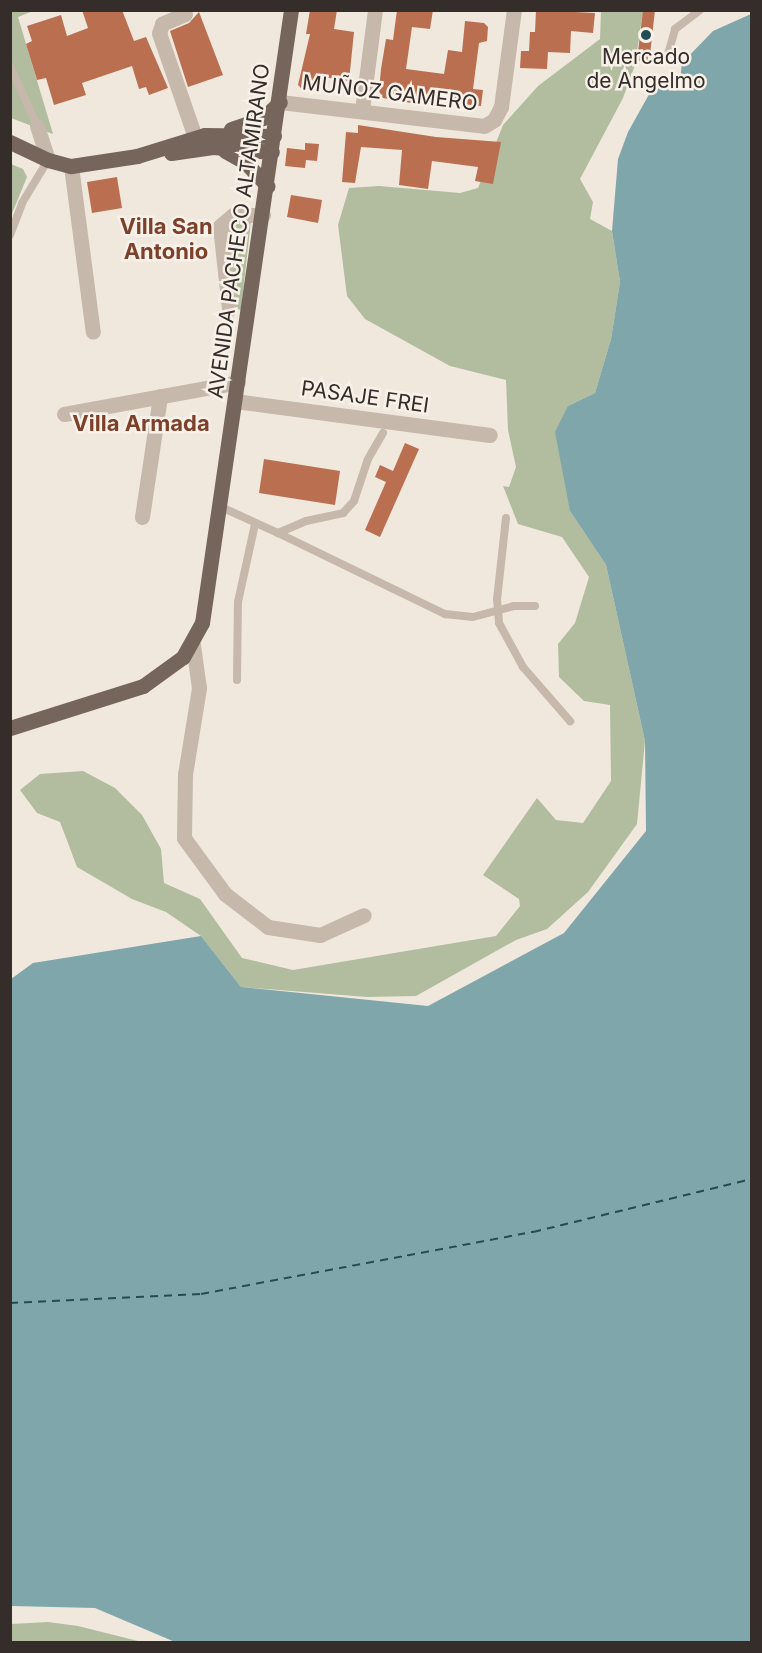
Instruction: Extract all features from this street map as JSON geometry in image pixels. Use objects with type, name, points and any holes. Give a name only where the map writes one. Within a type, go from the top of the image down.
[{"type":"main road","name":"AVENIDA PACHECO ALTAMIRANO","points":[[10,728],[143,686],[172,667],[193,645],[208,600],[280,102],[291,10]]},
{"type":"main road","points":[[215,140],[256,121],[280,102]]},
{"type":"main road","points":[[10,142],[48,160],[71,166],[215,140],[274,136]]},
{"type":"main road","points":[[150,153],[195,137],[272,152]]},
{"type":"main road","points":[[215,140],[245,162],[267,186]]},
{"type":"street","points":[[362,110],[375,10]]},
{"type":"street","name":"MUÑOZ GAMERO","points":[[280,102],[484,126],[494,120],[501,107],[514,10]]},
{"type":"street","points":[[185,14],[162,24],[159,33],[195,137]]},
{"type":"street","points":[[37,126],[48,160]]},
{"type":"street","points":[[71,166],[93,332]]},
{"type":"street","points":[[229,309],[220,226],[233,215],[263,215]]},
{"type":"street","points":[[64,414],[238,382]]},
{"type":"street","points":[[142,517],[160,396]]},
{"type":"street","name":"PASAJE FREI","points":[[235,401],[490,435]]},
{"type":"street","points":[[193,645],[199,688],[185,774],[184,838],[225,894],[268,927],[320,935],[364,915]]},
{"type":"lane","points":[[668,54],[675,29],[700,10]]},
{"type":"lane","points":[[10,66],[37,126]]},
{"type":"lane","points":[[10,235],[22,203],[48,160]]},
{"type":"lane","points":[[278,533],[350,508],[368,459],[383,433]]},
{"type":"lane","points":[[221,507],[445,614],[473,617],[497,610],[535,606]]},
{"type":"lane","points":[[506,518],[497,610],[513,651],[570,721]]},
{"type":"lane","points":[[237,680],[238,602],[255,524]]},
{"type":"green space","points":[[10,11],[33,11],[18,17],[53,134],[11,118]]},
{"type":"green space","points":[[601,11],[643,11],[635,65],[623,98],[580,179],[593,202],[590,219],[612,231],[620,282],[611,339],[595,393],[568,406],[570,511],[606,565],[645,741],[637,824],[588,892],[547,929],[516,940],[416,996],[367,997],[241,987],[201,936],[166,912],[132,899],[77,867],[60,822],[37,813],[20,790],[40,774],[83,771],[115,788],[142,815],[161,849],[164,883],[200,899],[242,958],[293,970],[496,936],[520,906],[519,899],[483,875],[537,798],[556,820],[583,823],[611,781],[610,705],[584,701],[559,677],[558,644],[575,623],[589,577],[562,537],[518,524],[503,486],[509,487],[516,467],[508,430],[506,380],[450,366],[365,319],[347,296],[338,225],[349,188],[379,186],[460,193],[478,188],[503,125],[538,86],[600,39]]},
{"type":"green space","points":[[11,164],[23,169],[27,177],[11,216]]},
{"type":"green space","points":[[251,220],[241,310],[233,308],[227,221]]},
{"type":"green space","points":[[48,1622],[78,1626],[142,1642],[11,1642],[11,1624]]},
{"type":"water","points":[[751,14],[751,1642],[175,1642],[95,1608],[11,1606],[11,979],[33,963],[201,936],[241,987],[428,1006],[564,933],[646,831],[645,741],[606,565],[570,511],[555,432],[568,406],[595,393],[611,339],[620,282],[612,231],[618,159],[628,132],[652,89],[680,80],[682,63],[713,31]]},
{"type":"building","points":[[82,10],[122,10],[134,41],[146,37],[168,88],[149,95],[146,87],[139,89],[132,66],[82,83],[86,95],[54,105],[46,78],[37,80],[26,44],[32,41],[27,26],[61,15],[67,36],[88,28]]},
{"type":"building","points":[[310,10],[337,10],[334,29],[354,32],[349,81],[323,77],[321,91],[302,89],[298,85],[310,34],[306,34]]},
{"type":"building","points":[[397,10],[433,10],[430,29],[412,27],[406,69],[444,74],[448,50],[462,52],[465,21],[484,23],[488,27],[487,41],[479,43],[473,89],[483,90],[481,106],[441,102],[440,108],[383,98],[379,91],[381,69],[386,39],[393,40]]},
{"type":"building","points":[[536,10],[595,13],[593,33],[571,31],[570,53],[548,52],[547,69],[520,68],[521,51],[529,51],[530,32],[535,32]]},
{"type":"building","name":"Mercado de Angelmo","points":[[643,10],[655,10],[649,64],[637,60]]},
{"type":"building","points":[[199,12],[223,75],[188,87],[170,31],[189,23]]},
{"type":"building","points":[[358,125],[436,137],[501,142],[493,184],[475,181],[478,167],[432,161],[428,189],[399,185],[402,150],[361,147],[355,183],[342,182],[346,132],[358,133]]},
{"type":"building","points":[[305,143],[319,144],[317,161],[306,160],[305,168],[285,166],[287,148],[305,150]]},
{"type":"building","points":[[117,177],[122,208],[92,213],[87,182]]},
{"type":"building","points":[[291,195],[322,200],[318,223],[287,217]]},
{"type":"building","points":[[405,443],[419,449],[380,537],[365,530],[386,482],[375,477],[380,465],[393,471]]},
{"type":"building","points":[[264,459],[340,471],[335,505],[259,493]]},
{"type":"ferry route","points":[[10,1303],[201,1294],[533,1232],[752,1179]]},
{"type":"place","name":"Mercado de Angelmo","points":[[646,35]]},
{"type":"district","name":"Villa San Antonio","points":[[166,238]]},
{"type":"district","name":"Villa Armada","points":[[141,424]]}]
